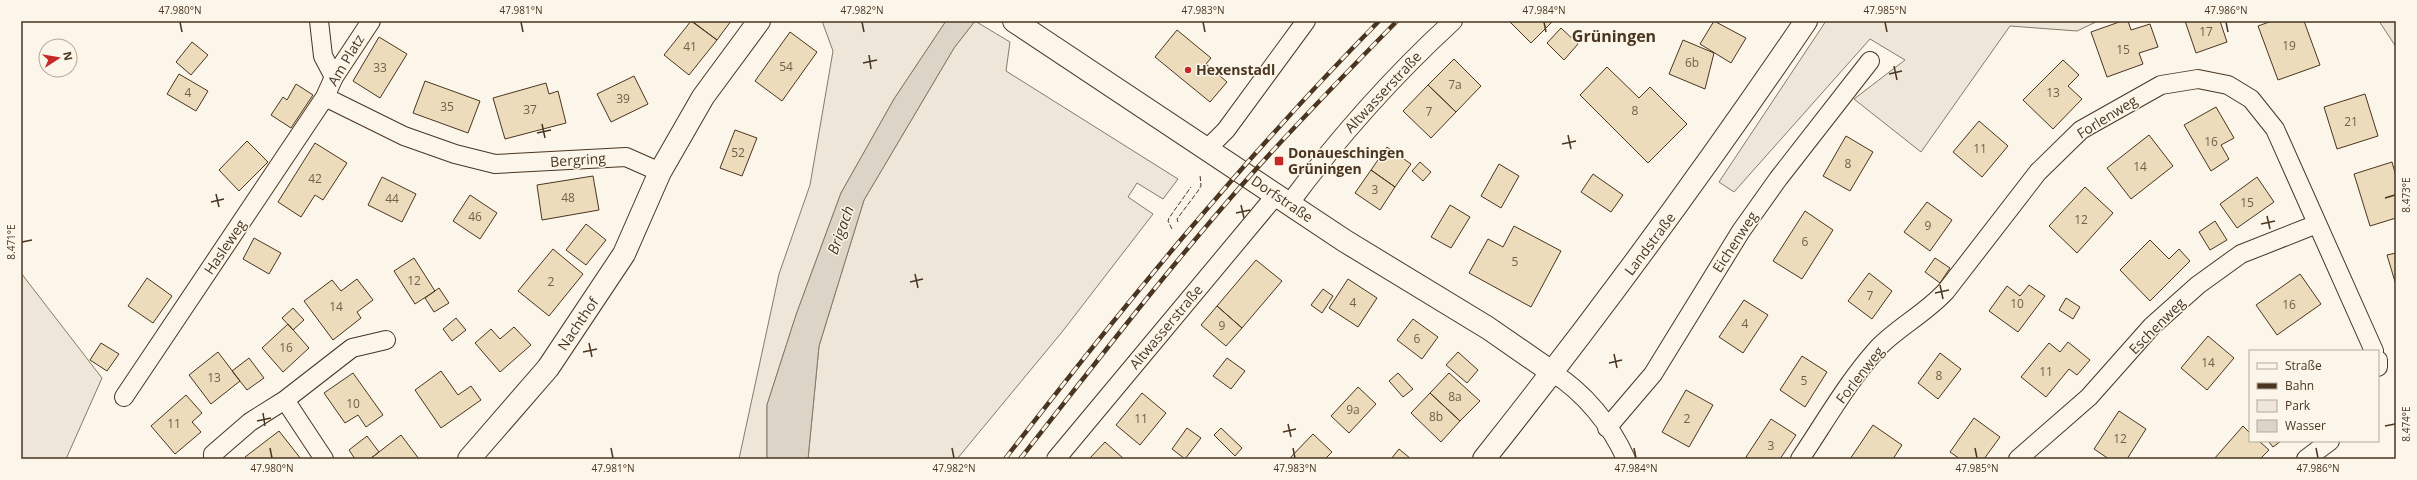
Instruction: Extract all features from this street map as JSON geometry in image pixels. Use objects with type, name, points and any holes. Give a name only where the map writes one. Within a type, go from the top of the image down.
[{"type":"street","points":[[318,21],[323,56],[334,77]]},
{"type":"street","points":[[660,172],[703,97],[759,21]]},
{"type":"street","points":[[1207,149],[1226,130],[1306,21]]},
{"type":"street","name":"Altwasserstraße","points":[[1056,459],[1283,200],[1422,50],[1453,21]]},
{"type":"street","name":"Landstraße","points":[[1484,459],[1553,373],[1676,209],[1806,21]]},
{"type":"street","name":"Am Platz","points":[[325,97],[334,77],[372,22]]},
{"type":"street","name":"Dorfstraße","points":[[1021,26],[1345,241],[1488,328],[1553,373]]},
{"type":"street","name":"Eichenweg","points":[[1607,428],[1653,374],[1741,231],[1778,179],[1870,61]]},
{"type":"street","name":"Forlenweg","points":[[1800,459],[1862,368],[1879,347],[1932,306],[1946,291],[2039,170],[2081,130],[2162,85],[2198,79],[2228,85],[2251,99],[2275,129],[2373,350]]},
{"type":"street","name":"Bergring","points":[[325,97],[404,136],[455,154],[495,164],[541,163],[626,157],[660,172]]},
{"type":"street","name":"Hasleweg","points":[[124,397],[325,97]]},
{"type":"street","name":"Nachthof","points":[[469,459],[548,368],[616,267],[624,254],[660,172]]},
{"type":"street","name":"Eschenweg","points":[[2018,459],[2088,398],[2152,326],[2198,285],[2242,254],[2317,224]]},
{"type":"street","points":[[213,459],[213,454],[250,422],[285,400],[352,348],[386,340]]},
{"type":"street","points":[[1553,373],[1572,385],[1607,428],[1626,459]]},
{"type":"street","points":[[285,400],[324,459]]},
{"type":"street","points":[[2306,459],[2329,442]]},
{"type":"green space","points":[[822,21],[946,21],[894,99],[841,193],[796,315],[767,405],[767,459],[739,459],[779,274],[810,185],[833,51]]},
{"type":"green space","points":[[975,21],[1010,42],[1006,71],[1178,179],[1163,199],[1137,183],[1128,197],[1153,214],[1062,332],[957,459],[808,459],[819,346],[864,200],[954,48]]},
{"type":"green space","points":[[1826,21],[2098,21],[2077,31],[2010,26],[1921,152],[1854,99],[1905,60],[1870,39],[1734,192],[1719,182]]},
{"type":"green space","points":[[2379,21],[2396,21],[2396,47]]},
{"type":"green space","points":[[21,273],[102,378],[66,459],[21,459]]},
{"type":"water","name":"Brigach","points":[[946,21],[975,21],[954,48],[864,200],[819,346],[808,459],[767,459],[767,405],[796,315],[841,193],[894,99]]},
{"type":"building","points":[[691,21],[717,40],[689,75],[664,55]]},
{"type":"building","points":[[692,21],[731,21],[717,40]]},
{"type":"building","points":[[1509,21],[1553,21],[1531,43]]},
{"type":"building","points":[[1714,21],[1746,38],[1731,63],[1700,44]]},
{"type":"building","points":[[2122,21],[2128,21],[2131,30],[2150,24],[2158,47],[2139,53],[2143,64],[2107,77],[2091,32]]},
{"type":"building","points":[[2185,21],[2220,21],[2227,42],[2196,53]]},
{"type":"building","points":[[2272,21],[2304,21],[2320,65],[2278,80],[2258,26]]},
{"type":"building","points":[[1561,28],[1578,44],[1564,60],[1547,43]]},
{"type":"building","points":[[1177,30],[1211,58],[1206,64],[1227,82],[1210,102],[1155,57]]},
{"type":"building","points":[[790,32],[817,52],[782,101],[755,81]]},
{"type":"building","points":[[379,37],[407,54],[380,98],[353,81]]},
{"type":"building","points":[[1683,40],[1714,53],[1705,89],[1669,74]]},
{"type":"building","points":[[192,42],[208,55],[191,75],[176,62]]},
{"type":"building","points":[[1454,59],[1481,86],[1456,112],[1428,85]]},
{"type":"building","points":[[2063,60],[2079,75],[2068,86],[2082,99],[2053,129],[2023,100]]},
{"type":"building","points":[[1607,67],[1639,98],[1650,87],[1687,124],[1648,163],[1580,95]]},
{"type":"building","points":[[179,74],[208,91],[196,111],[167,94]]},
{"type":"building","points":[[634,76],[648,104],[611,122],[597,94]]},
{"type":"building","points":[[425,81],[480,101],[468,133],[413,113]]},
{"type":"building","points":[[546,83],[549,94],[558,91],[566,123],[505,139],[493,98]]},
{"type":"building","points":[[296,84],[313,95],[291,128],[271,115],[283,97],[287,100]]},
{"type":"building","points":[[1428,85],[1456,112],[1431,138],[1403,111]]},
{"type":"building","points":[[2365,94],[2378,136],[2337,149],[2324,107]]},
{"type":"building","points":[[2216,107],[2234,138],[2221,145],[2229,159],[2211,171],[2184,125]]},
{"type":"building","points":[[1979,121],[2008,146],[1982,177],[1953,152]]},
{"type":"building","points":[[735,130],[757,138],[742,176],[720,168]]},
{"type":"building","points":[[2149,135],[2173,166],[2131,199],[2107,168]]},
{"type":"building","points":[[1846,136],[1873,152],[1850,191],[1823,176]]},
{"type":"building","points":[[247,141],[268,162],[239,191],[219,170]]},
{"type":"building","points":[[315,143],[347,163],[323,200],[315,195],[301,217],[278,202]]},
{"type":"building","points":[[1387,147],[1411,164],[1395,187],[1371,170]]},
{"type":"building","points":[[1420,162],[1431,172],[1423,181],[1412,171]]},
{"type":"building","points":[[2392,162],[2396,176],[2396,218],[2370,226],[2354,174]]},
{"type":"building","points":[[1499,164],[1519,176],[1501,208],[1481,196]]},
{"type":"building","points":[[1371,170],[1395,187],[1380,210],[1355,193]]},
{"type":"building","points":[[1593,174],[1623,195],[1611,212],[1581,192]]},
{"type":"building","points":[[593,176],[599,210],[542,220],[537,185]]},
{"type":"building","points":[[382,177],[416,194],[402,222],[368,205]]},
{"type":"building","points":[[2257,177],[2274,202],[2237,228],[2220,204]]},
{"type":"building","points":[[2085,187],[2113,213],[2077,253],[2049,226]]},
{"type":"building","points":[[470,195],[497,213],[480,239],[453,221]]},
{"type":"building","points":[[1927,202],[1952,220],[1930,251],[1904,232]]},
{"type":"building","points":[[1450,205],[1470,217],[1451,248],[1431,237]]},
{"type":"building","points":[[1805,211],[1833,230],[1802,279],[1773,261]]},
{"type":"building","points":[[2215,221],[2227,240],[2210,250],[2199,232]]},
{"type":"building","points":[[586,224],[606,240],[586,265],[566,250]]},
{"type":"building","points":[[1514,226],[1561,251],[1531,307],[1469,273],[1488,239],[1503,247]]},
{"type":"building","points":[[254,238],[281,253],[269,274],[243,259]]},
{"type":"building","points":[[2150,240],[2169,259],[2179,249],[2190,261],[2150,301],[2120,270]]},
{"type":"building","points":[[553,249],[583,274],[549,316],[518,291]]},
{"type":"building","points":[[2396,253],[2396,285],[2387,255]]},
{"type":"building","points":[[414,258],[435,291],[415,304],[394,271]]},
{"type":"building","points":[[1935,258],[1950,268],[1940,283],[1925,272]]},
{"type":"building","points":[[1256,260],[1282,281],[1242,328],[1217,306]]},
{"type":"building","points":[[1869,273],[1892,291],[1872,319],[1848,301]]},
{"type":"building","points":[[2300,274],[2321,304],[2277,335],[2256,305]]},
{"type":"building","points":[[147,278],[172,296],[153,323],[128,306]]},
{"type":"building","points":[[357,279],[373,300],[357,312],[361,318],[333,340],[304,301],[332,280],[341,291]]},
{"type":"building","points":[[1348,279],[1377,298],[1358,327],[1329,308]]},
{"type":"building","points":[[2029,285],[2045,296],[2018,332],[1989,311],[2007,286],[2020,296]]},
{"type":"building","points":[[439,288],[449,303],[434,312],[425,298]]},
{"type":"building","points":[[1323,289],[1333,296],[1322,313],[1311,305]]},
{"type":"building","points":[[2066,298],[2080,307],[2073,319],[2059,310]]},
{"type":"building","points":[[1744,300],[1768,315],[1743,353],[1719,337]]},
{"type":"building","points":[[1217,306],[1242,328],[1226,346],[1201,325]]},
{"type":"building","points":[[293,308],[304,320],[293,330],[282,318]]},
{"type":"building","points":[[456,318],[466,330],[452,341],[443,329]]},
{"type":"building","points":[[1413,319],[1438,337],[1422,359],[1397,340]]},
{"type":"building","points":[[288,324],[309,348],[283,372],[262,348]]},
{"type":"building","points":[[514,327],[531,345],[500,372],[475,343],[491,329],[500,339]]},
{"type":"building","points":[[2208,336],[2234,358],[2207,390],[2181,368]]},
{"type":"building","points":[[2068,342],[2090,360],[2077,375],[2069,369],[2046,397],[2021,377],[2049,343],[2060,352]]},
{"type":"building","points":[[101,343],[119,354],[107,371],[90,360]]},
{"type":"building","points":[[218,352],[240,381],[211,404],[189,375]]},
{"type":"building","points":[[1458,352],[1478,370],[1467,383],[1446,365]]},
{"type":"building","points":[[1940,353],[1961,369],[1938,399],[1918,383]]},
{"type":"building","points":[[1802,356],[1827,372],[1805,407],[1780,390]]},
{"type":"building","points":[[249,358],[264,378],[247,390],[232,371]]},
{"type":"building","points":[[1227,358],[1245,371],[1231,389],[1213,376]]},
{"type":"building","points":[[441,371],[458,395],[471,386],[481,400],[441,428],[415,390]]},
{"type":"building","points":[[353,373],[383,415],[366,427],[358,415],[345,423],[324,393]]},
{"type":"building","points":[[1398,373],[1413,389],[1403,397],[1389,381]]},
{"type":"building","points":[[1449,373],[1480,401],[1460,421],[1430,393]]},
{"type":"building","points":[[1358,387],[1376,404],[1349,433],[1331,416]]},
{"type":"building","points":[[1686,390],[1713,405],[1689,447],[1662,432]]},
{"type":"building","points":[[1142,393],[1166,413],[1140,445],[1116,425]]},
{"type":"building","points":[[1430,393],[1460,421],[1441,442],[1411,413]]},
{"type":"building","points":[[186,395],[202,413],[192,422],[201,432],[175,454],[151,426]]},
{"type":"building","points":[[2119,411],[2146,429],[2127,459],[2109,459],[2094,449]]},
{"type":"building","points":[[1974,418],[2000,437],[1984,459],[1960,459],[1950,452]]},
{"type":"building","points":[[1771,419],[1796,435],[1780,459],[1750,459],[1746,457]]},
{"type":"building","points":[[1873,425],[1902,445],[1893,459],[1850,459]]},
{"type":"building","points":[[2243,426],[2249,432],[2249,442],[2260,442],[2269,450],[2260,459],[2214,459]]},
{"type":"building","points":[[1187,428],[1201,438],[1185,459],[1172,449]]},
{"type":"building","points":[[1221,428],[1242,448],[1235,456],[1214,435]]},
{"type":"building","points":[[279,431],[301,459],[247,459],[245,457]]},
{"type":"building","points":[[1313,434],[1332,452],[1325,459],[1289,459]]},
{"type":"building","points":[[401,435],[419,459],[370,459],[379,452]]},
{"type":"building","points":[[367,436],[379,452],[370,459],[355,459],[349,450]]},
{"type":"building","points":[[1105,442],[1124,459],[1089,459]]},
{"type":"building","points":[[2269,442],[2280,442],[2273,447]]},
{"type":"building","points":[[1399,449],[1411,459],[1391,459]]},
{"type":"railway","points":[[1005,459],[1094,345],[1232,179],[1379,21]]},
{"type":"railway","points":[[1020,459],[1133,316],[1219,211],[1285,137],[1397,21]]},
{"type":"fence","points":[[1178,222],[1177,219],[1201,186],[1200,175]]},
{"type":"fence","points":[[1172,229],[1168,221],[1169,218],[1191,187]]},
{"type":"place","name":"Hexenstadl","points":[[1188,70]]},
{"type":"place","name":"Donaueschingen Grüningen","points":[[1279,161]]},
{"type":"district","name":"Grüningen","points":[[1614,36]]}]
